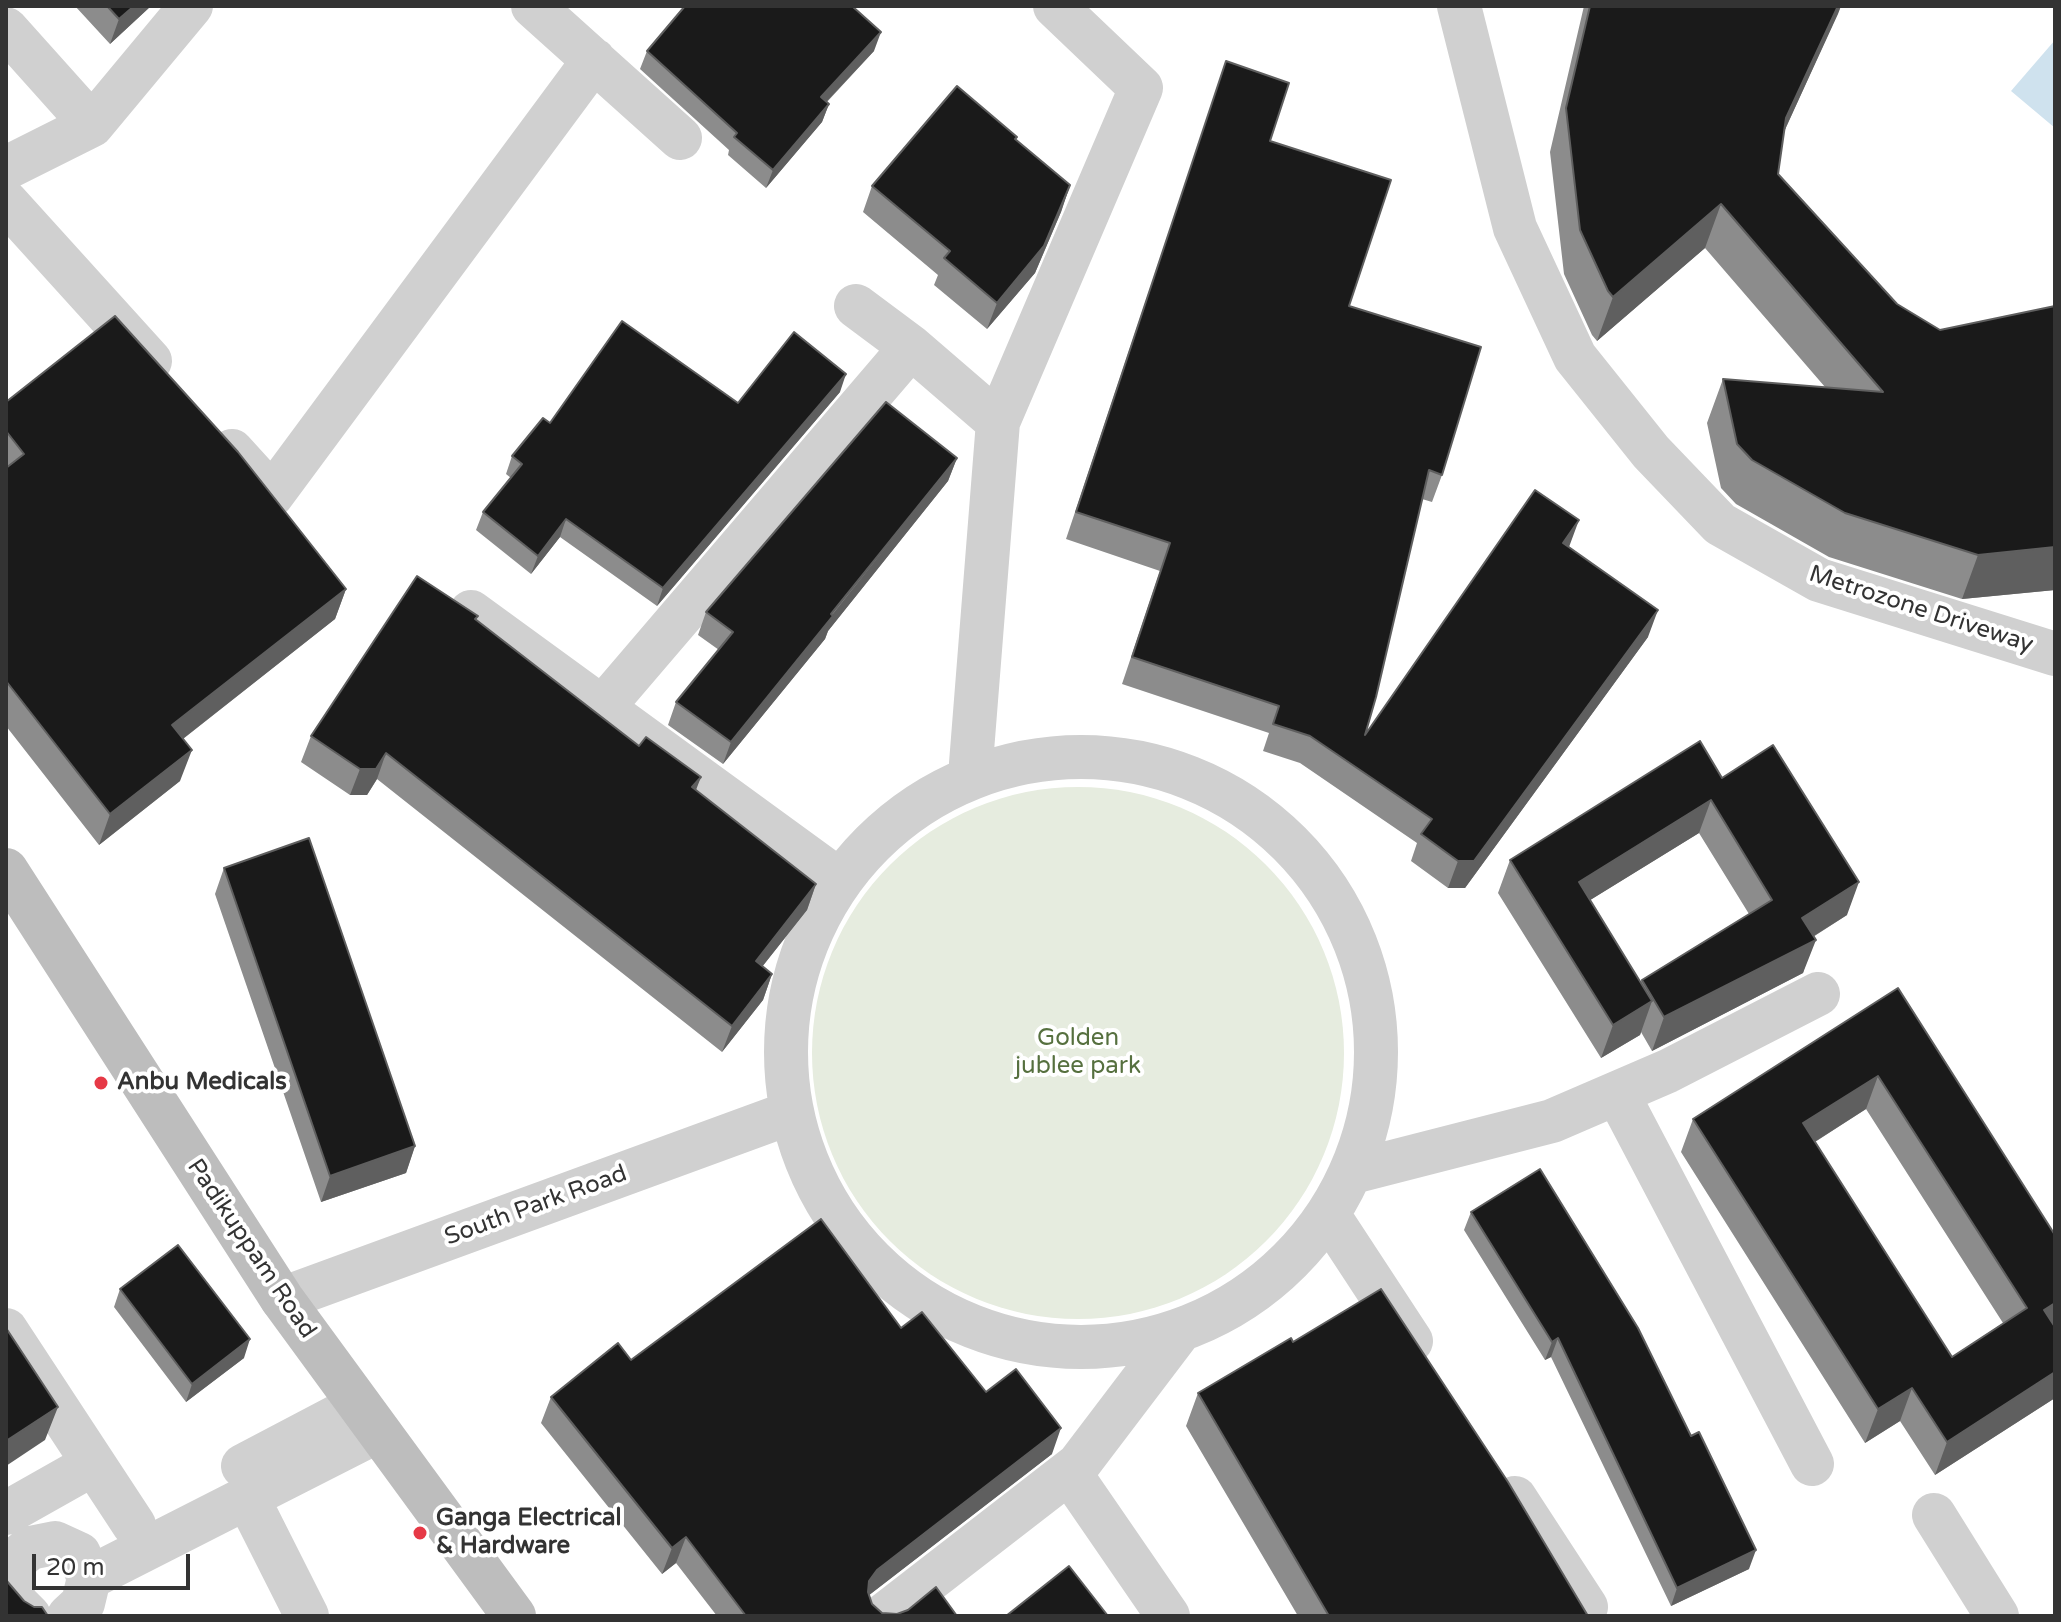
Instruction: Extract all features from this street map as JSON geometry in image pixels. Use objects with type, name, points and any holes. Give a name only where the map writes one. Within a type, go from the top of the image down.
[{"type":"street","points":[[6,168],[92,125],[191,6]]},
{"type":"street","points":[[533,6],[680,138]]},
{"type":"street","points":[[970,776],[998,422],[1141,88],[1055,6]]},
{"type":"street","name":"Metrozone Driveway","points":[[1459,6],[1515,228],[1575,357],[1651,452],[1720,524],[1819,580],[2055,654]]},
{"type":"street","points":[[6,29],[92,125]]},
{"type":"street","points":[[208,425],[272,495],[594,60]]},
{"type":"street","points":[[6,202],[177,390]]},
{"type":"street","points":[[856,306],[911,347],[998,422]]},
{"type":"street","points":[[603,707],[911,347]]},
{"type":"street","points":[[471,612],[839,880]]},
{"type":"street","points":[[1066,755],[1177,769],[1251,807],[1326,881],[1370,981],[1372,1109],[1353,1172],[1331,1219],[1274,1277],[1179,1332],[1121,1347],[1025,1345],[954,1322],[855,1247],[802,1158],[790,1113],[784,1043],[813,925],[839,880],[929,797],[970,776],[1066,755]]},
{"type":"street","name":"Padikuppam Road","points":[[6,870],[282,1299],[514,1616]]},
{"type":"street","points":[[1353,1172],[1552,1121],[1668,1071],[1818,994]]},
{"type":"street","points":[[1617,1093],[1812,1464]]},
{"type":"street","name":"South Park Road","points":[[282,1299],[790,1113]]},
{"type":"street","points":[[1331,1219],[1433,1374]]},
{"type":"street","points":[[6,1330],[134,1525]]},
{"type":"street","points":[[883,1616],[1078,1465],[1179,1332]]},
{"type":"street","points":[[77,1595],[247,1497],[368,1418]]},
{"type":"street","points":[[77,1595],[134,1525],[368,1418]]},
{"type":"street","points":[[6,1513],[93,1464]]},
{"type":"street","points":[[1493,1465],[1586,1607]]},
{"type":"street","points":[[1069,1472],[1168,1616]]},
{"type":"street","points":[[247,1497],[303,1614]]},
{"type":"street","points":[[1934,1515],[1997,1616]]},
{"type":"street","points":[[29,1616],[17,1604],[11,1592],[10,1579],[20,1556],[30,1548],[55,1543],[77,1595]]},
{"type":"green space","name":"Golden jublee park","points":[[1078,787],[1130,792],[1180,807],[1226,832],[1266,865],[1299,905],[1324,951],[1339,1001],[1344,1053],[1339,1105],[1324,1155],[1299,1201],[1266,1241],[1226,1274],[1180,1299],[1130,1314],[1078,1319],[1026,1314],[976,1299],[930,1274],[890,1241],[857,1201],[832,1155],[817,1105],[812,1053],[817,1001],[832,951],[857,905],[890,865],[930,832],[976,807],[1026,792]]},
{"type":"water","points":[[2055,40],[2055,128],[2011,91]]},
{"type":"building","points":[[107,6],[134,6],[119,19]]},
{"type":"building","points":[[685,6],[852,6],[881,32],[821,97],[829,104],[773,170],[734,137],[737,133],[647,51]]},
{"type":"building","points":[[1590,6],[1838,6],[1786,118],[1778,174],[1897,304],[1940,330],[2055,306],[2055,547],[1978,555],[1845,513],[1752,460],[1737,444],[1723,379],[1883,392],[1721,204],[1613,297],[1608,291],[1580,230],[1566,108]]},
{"type":"building","points":[[1226,61],[1289,83],[1270,141],[1391,180],[1349,306],[1481,347],[1442,475],[1429,470],[1365,735],[1535,490],[1579,520],[1563,543],[1658,610],[1474,861],[1458,861],[1421,834],[1432,819],[1310,736],[1273,724],[1279,706],[1132,657],[1170,543],[1076,512]]},
{"type":"building","points":[[957,86],[1070,185],[1044,246],[997,303],[944,258],[950,251],[872,186]]},
{"type":"building","points":[[115,316],[238,452],[346,589],[172,725],[192,750],[110,814],[6,681],[6,468],[24,454],[6,431],[6,402]]},
{"type":"building","points":[[622,321],[738,403],[794,332],[846,374],[663,588],[566,519],[538,556],[483,512],[522,464],[512,456],[543,418],[550,423]]},
{"type":"building","points":[[886,402],[957,458],[731,742],[676,702],[733,632],[706,612]]},
{"type":"building","points":[[417,576],[478,616],[475,619],[639,746],[646,737],[701,777],[692,787],[816,884],[756,961],[772,974],[732,1026],[386,753],[376,769],[360,769],[311,736]]},
{"type":"building","points":[[1700,741],[1722,778],[1773,745],[1859,882],[1802,918],[1816,940],[1664,1017],[1642,980],[1772,900],[1711,800],[1579,882],[1652,1001],[1613,1025],[1510,860]]},
{"type":"building","points":[[309,838],[415,1146],[330,1176],[224,868]]},
{"type":"building","points":[[1898,988],[2055,1235],[2055,1303],[2044,1310],[2055,1327],[2055,1372],[1947,1442],[1912,1388],[1878,1409],[1693,1119]],"holes":[[[1878,1076],[2027,1308],[1952,1357],[1803,1123]]]},
{"type":"building","points":[[1540,1169],[1638,1328],[1691,1436],[1699,1432],[1756,1550],[1677,1588],[1558,1338],[1552,1342],[1471,1212]]},
{"type":"building","points":[[821,1219],[901,1328],[922,1312],[986,1392],[1016,1369],[1061,1428],[877,1570],[869,1581],[868,1592],[872,1604],[882,1613],[897,1614],[908,1610],[936,1587],[957,1616],[746,1616],[686,1537],[672,1548],[551,1397],[618,1343],[631,1360]]},
{"type":"building","points":[[178,1245],[250,1339],[192,1384],[120,1289]]},
{"type":"building","points":[[1381,1289],[1508,1482],[1588,1616],[1329,1616],[1198,1393],[1291,1338],[1293,1342]]},
{"type":"building","points":[[6,1328],[58,1407],[6,1441]]},
{"type":"building","points":[[1069,1566],[1108,1616],[1006,1616]]},
{"type":"building","points":[[6,1580],[24,1601],[34,1607],[42,1607],[48,1616],[6,1616]]},
{"type":"place","name":"Anbu Medicals","points":[[101,1083]]},
{"type":"place","name":"Ganga Electrical & Hardware","points":[[420,1533]]}]
